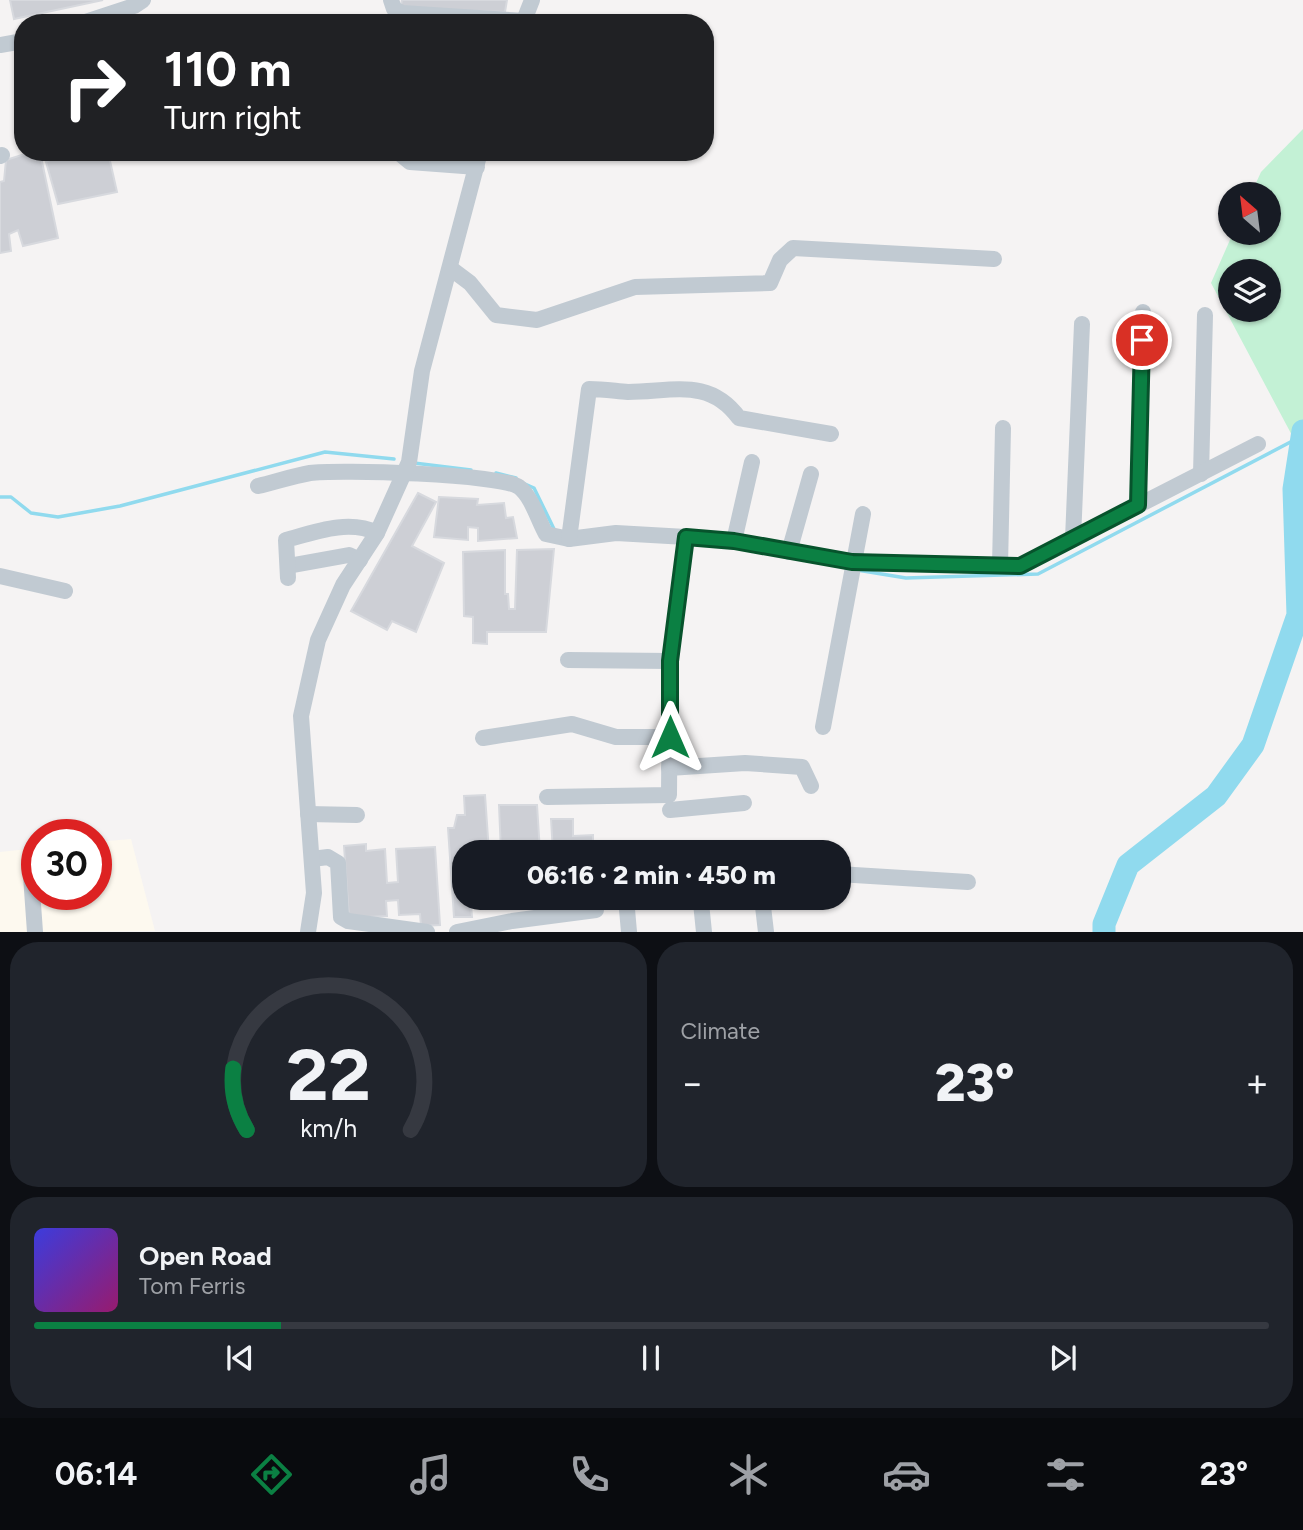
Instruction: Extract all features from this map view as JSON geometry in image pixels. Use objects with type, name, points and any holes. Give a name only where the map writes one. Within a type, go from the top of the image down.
[{"type":"street","points":[[106,14],[143,0]]},
{"type":"street","points":[[391,0],[394,9],[415,14]]},
{"type":"street","points":[[409,161],[444,161]]},
{"type":"street","points":[[308,932],[314,893],[301,716],[318,640],[343,585],[377,533],[409,462],[422,371],[479,161]]},
{"type":"street","points":[[450,268],[470,283],[496,315],[537,320],[635,287],[770,283],[780,260],[793,248],[994,259]]},
{"type":"street","points":[[1138,505],[1143,312]]},
{"type":"street","points":[[1201,474],[1205,315]]},
{"type":"street","points":[[1073,539],[1082,324]]},
{"type":"street","points":[[569,539],[589,389],[625,392],[693,389],[727,401],[739,418],[831,433]]},
{"type":"street","points":[[1000,566],[1003,428]]},
{"type":"street","points":[[258,486],[311,473],[404,473],[502,481],[519,487],[530,501],[546,534],[569,539],[616,533],[686,537],[734,541],[852,562],[1020,566],[1258,444]]},
{"type":"street","points":[[734,541],[752,462]]},
{"type":"street","points":[[789,552],[811,474]]},
{"type":"street","points":[[823,727],[863,513]]},
{"type":"street","points":[[360,560],[349,555],[288,572],[286,540],[324,529],[365,527],[377,533]]},
{"type":"street","points":[[670,810],[670,661],[686,537]]},
{"type":"street","points":[[0,576],[65,591]]},
{"type":"street","points":[[568,660],[670,661]]},
{"type":"street","points":[[483,738],[572,724],[616,737],[670,737]]},
{"type":"street","points":[[669,768],[745,762],[802,767],[811,786]]},
{"type":"street","points":[[547,797],[670,810],[744,803]]},
{"type":"street","points":[[308,814],[356,815]]},
{"type":"street","points":[[312,859],[327,858],[338,863],[341,917],[348,921],[427,932]]},
{"type":"street","points":[[851,875],[968,882]]},
{"type":"street","points":[[33,910],[35,932]]},
{"type":"street","points":[[457,932],[512,921],[596,910]]},
{"type":"street","points":[[627,910],[629,932]]},
{"type":"street","points":[[702,910],[704,932]]},
{"type":"street","points":[[763,910],[766,932]]},
{"type":"shaded area","points":[[131,839],[155,931],[0,932],[0,852],[21,850],[21,910],[112,910],[112,841]]},
{"type":"green space","points":[[1303,129],[1303,456],[1232,322],[1281,322],[1281,259],[1222,259],[1228,245],[1281,245],[1281,182],[1256,182],[1261,172]]},
{"type":"green space","points":[[1218,267],[1218,296],[1211,283]]},
{"type":"building","points":[[10,0],[103,0],[37,14],[14,14],[14,19]]},
{"type":"building","points":[[402,0],[507,0],[505,12],[400,9]]},
{"type":"building","points":[[14,157],[14,161],[42,161],[58,238],[23,246],[18,230],[9,234],[11,251],[0,253],[0,182],[4,181],[6,160]]},
{"type":"building","points":[[110,161],[117,192],[58,204],[46,162]]},
{"type":"building","points":[[418,493],[436,502],[412,546],[444,563],[416,632],[392,621],[387,630],[351,611]]},
{"type":"building","points":[[439,497],[478,499],[477,505],[504,503],[506,518],[513,517],[517,538],[478,541],[478,528],[468,527],[468,540],[434,537]]},
{"type":"building","points":[[554,549],[546,632],[487,632],[487,644],[473,643],[473,617],[464,616],[463,552],[505,550],[505,594],[508,594],[509,609],[515,609],[517,550]]},
{"type":"building","points":[[485,795],[488,840],[452,840],[452,887],[448,828],[454,828],[457,815],[465,815],[464,796]]},
{"type":"building","points":[[499,805],[537,805],[539,840],[500,840]]},
{"type":"building","points":[[551,819],[573,819],[573,836],[593,835],[593,840],[552,840]]},
{"type":"building","points":[[366,844],[366,851],[385,849],[387,883],[398,882],[396,849],[435,847],[440,925],[421,926],[420,914],[399,915],[398,900],[386,901],[387,916],[349,918],[344,846]]},
{"type":"building","points":[[454,910],[471,910],[472,917],[454,917]]},
{"type":"waterway","points":[[1104,932],[1104,924],[1128,865],[1216,796],[1253,745],[1298,615],[1294,489],[1303,431]]},
{"type":"waterway","points":[[857,570],[906,578],[1038,574],[1302,436]]},
{"type":"waterway","points":[[0,497],[11,497],[31,513],[58,517],[120,506],[325,452],[394,459]]},
{"type":"waterway","points":[[414,463],[471,470]]},
{"type":"waterway","points":[[496,473],[516,478]]},
{"type":"waterway","points":[[525,484],[534,488],[554,529]]},
{"type":"route","points":[[670,737],[670,661],[686,537],[734,541],[852,562],[1020,566],[1138,505],[1142,340]]}]
